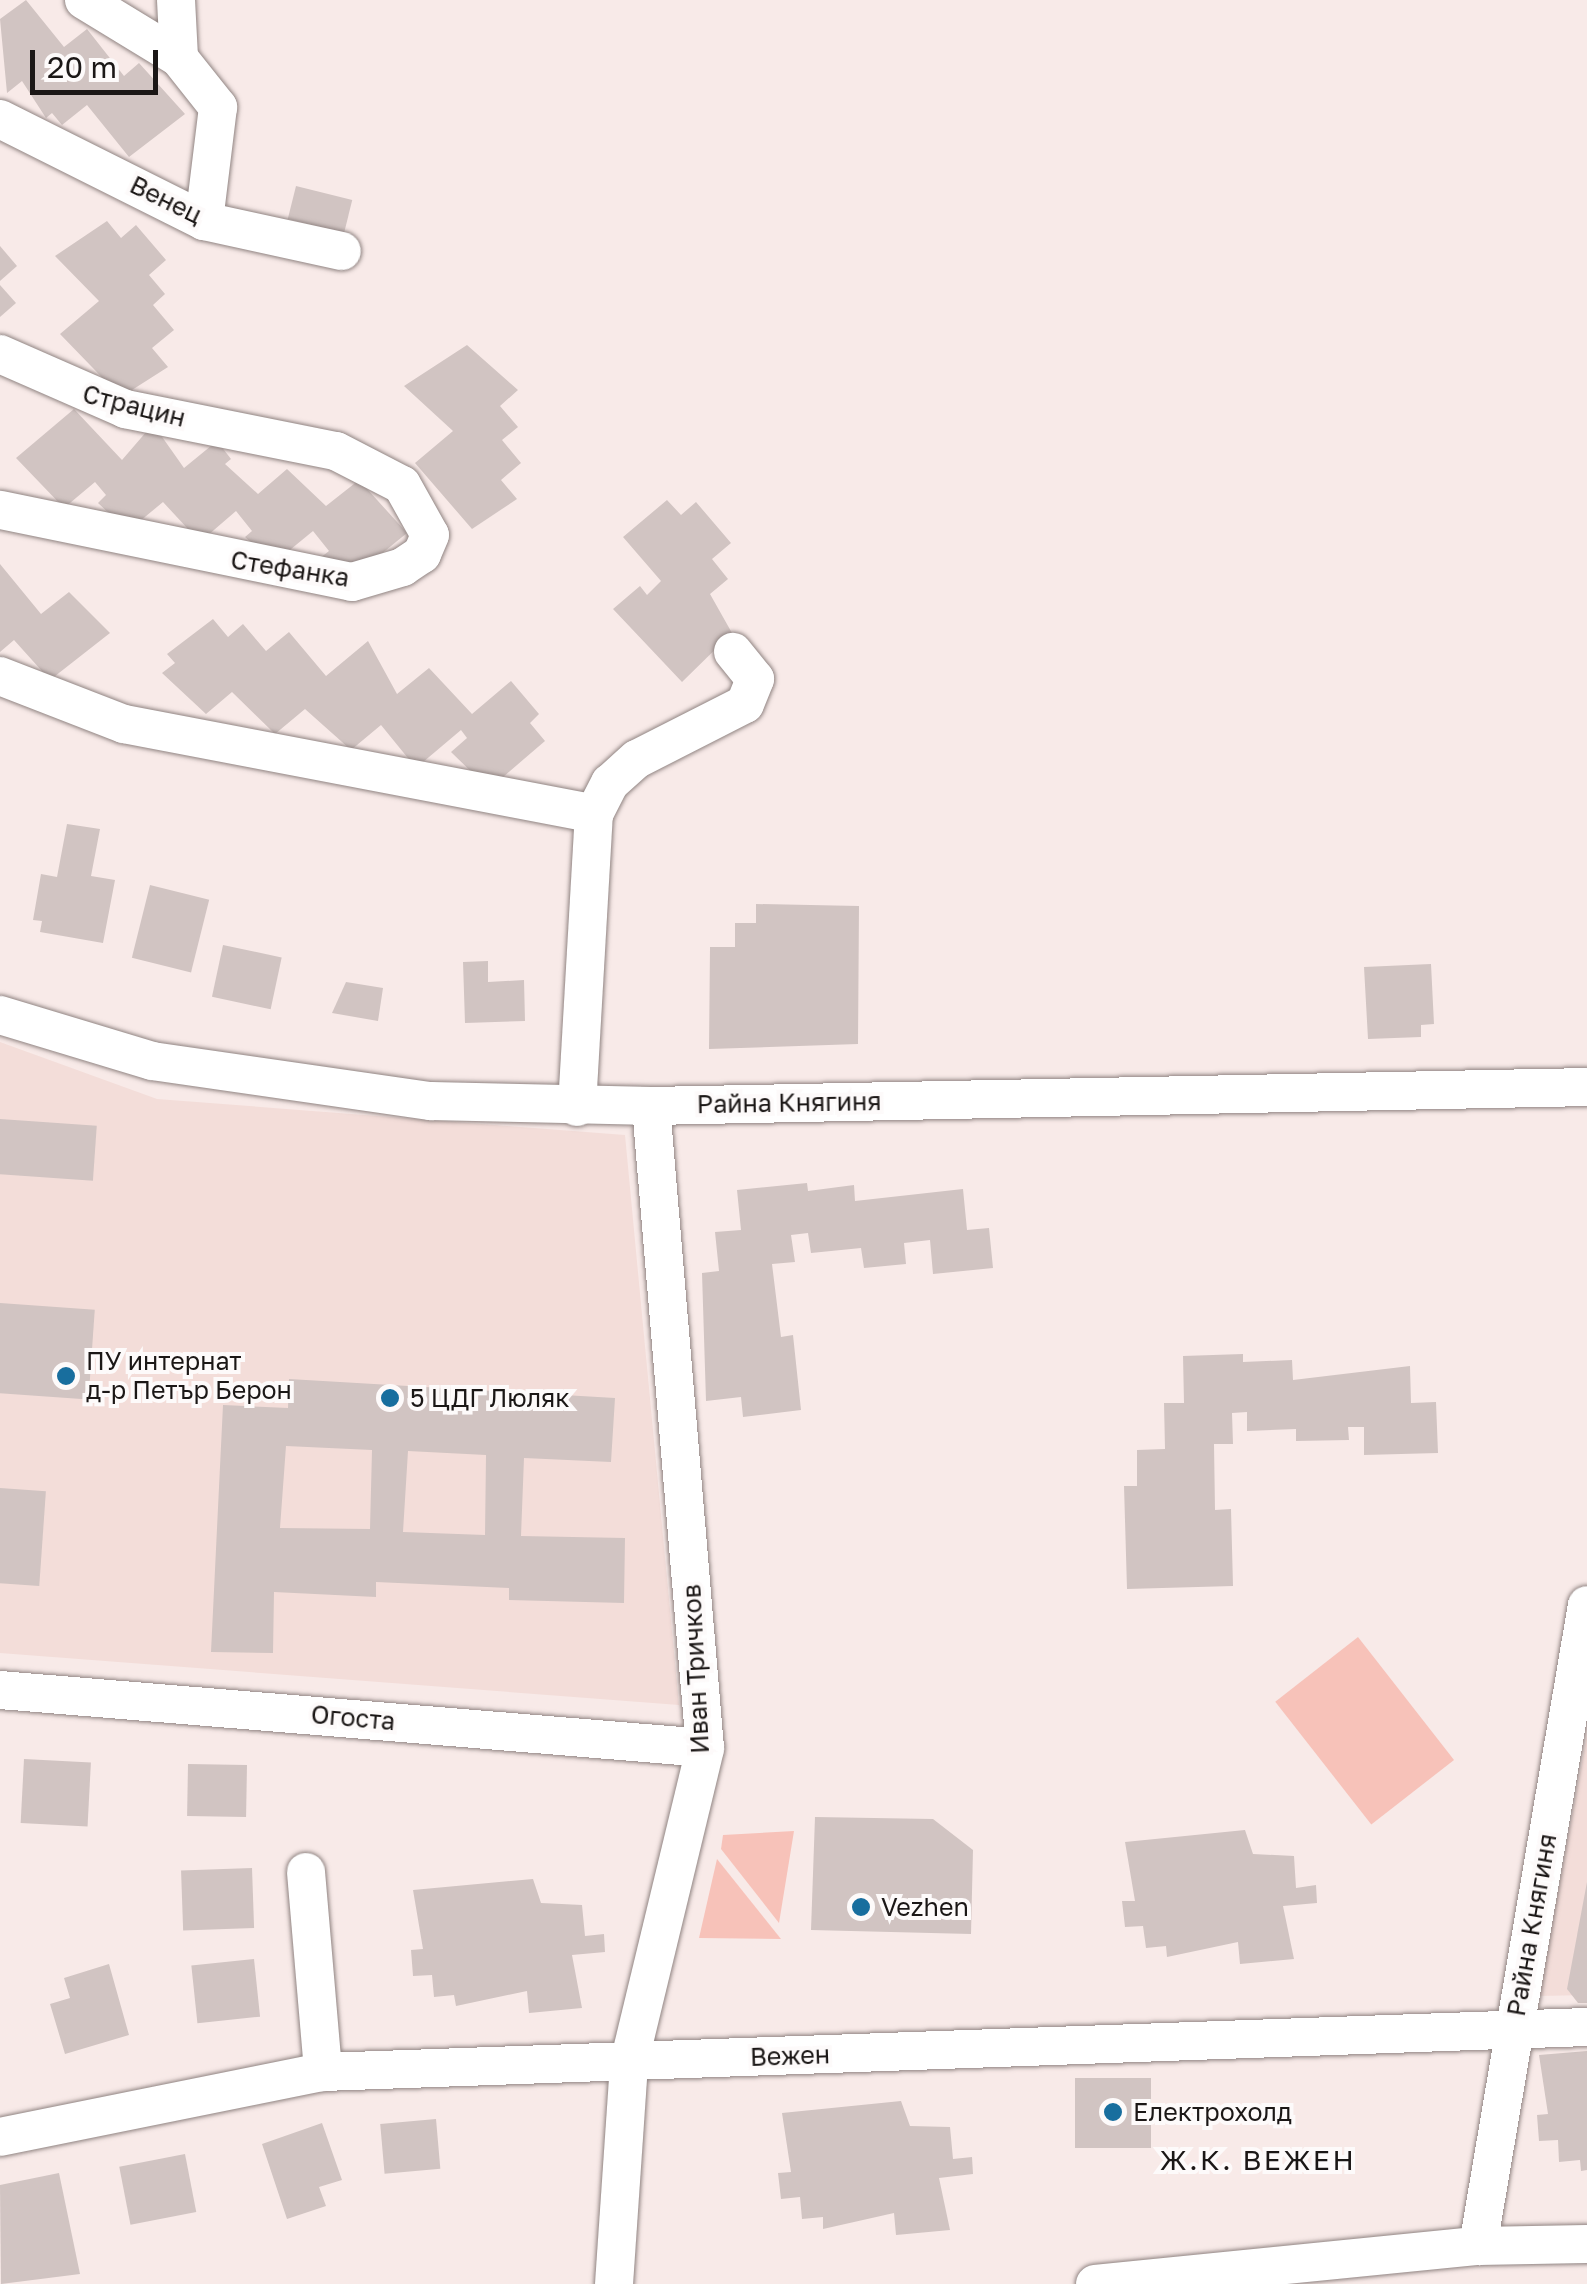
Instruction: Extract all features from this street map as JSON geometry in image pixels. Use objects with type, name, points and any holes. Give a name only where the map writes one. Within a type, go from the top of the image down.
[{"type":"street","points":[[84,0],[179,58],[218,107],[204,221]]},
{"type":"street","points":[[176,0],[179,58]]},
{"type":"street","name":"Венец","points":[[0,119],[204,221],[342,251]]},
{"type":"street","name":"Страцин","points":[[0,354],[100,401],[217,425]]},
{"type":"street","name":"Стефанка","points":[[0,510],[352,582],[422,554],[430,535],[421,510],[377,468],[283,435],[217,425]]},
{"type":"street","points":[[578,1107],[594,814],[610,783],[637,759],[745,704],[755,679],[733,652]]},
{"type":"street","points":[[0,676],[124,724],[594,814]]},
{"type":"street","name":"Райна Княгиня","points":[[0,1015],[226,1076],[431,1101],[578,1107],[1587,1086]]},
{"type":"street","name":"Иван Тричков","points":[[614,2284],[629,2063],[705,1748],[651,1106]]},
{"type":"street","name":"Райна Княгиня","points":[[1478,2246],[1587,1605]]},
{"type":"street","name":"Огоста","points":[[0,1690],[705,1748]]},
{"type":"street","points":[[306,1872],[323,2072]]},
{"type":"street","name":"Вежен","points":[[0,2137],[323,2072],[1515,2026],[1587,2028]]},
{"type":"street","points":[[1095,2284],[1478,2246],[1587,2244]]},
{"type":"shaded area","name":"5 ЦДГ Люляк","points":[[0,1042],[157,1099],[625,1135],[679,1705],[0,1653]]},
{"type":"shaded area","points":[[1358,1637],[1454,1760],[1371,1825],[1275,1702]]},
{"type":"shaded area","points":[[1587,1735],[1587,1995],[1539,1996]]},
{"type":"shaded area","points":[[794,1831],[779,1923],[721,1849],[723,1835]]},
{"type":"shaded area","points":[[717,1859],[781,1939],[699,1938]]},
{"type":"building","points":[[26,0],[64,47],[87,29],[124,76],[139,63],[185,114],[129,157],[87,105],[62,125],[52,113],[46,118],[22,81],[7,93],[0,19]]},
{"type":"building","points":[[296,186],[352,200],[344,233],[288,219]]},
{"type":"building","points":[[107,221],[121,238],[136,225],[166,260],[149,275],[165,294],[153,305],[174,330],[152,348],[168,367],[121,397],[60,334],[99,301],[55,256]]},
{"type":"building","points":[[0,246],[17,266],[0,281]]},
{"type":"building","points":[[0,285],[16,303],[0,317]]},
{"type":"building","points":[[467,345],[518,390],[500,406],[518,427],[502,440],[521,463],[501,480],[517,499],[472,529],[415,463],[453,431],[404,386]]},
{"type":"building","points":[[74,409],[122,460],[153,424],[184,468],[217,441],[231,459],[225,464],[258,494],[287,469],[326,506],[359,480],[407,533],[348,581],[320,558],[329,551],[313,531],[274,563],[245,537],[252,531],[236,511],[200,542],[163,502],[128,531],[98,503],[106,495],[95,482],[64,508],[16,458]]},
{"type":"building","points":[[667,500],[681,515],[696,502],[731,543],[712,559],[728,579],[710,594],[732,633],[682,682],[613,609],[640,586],[647,595],[661,581],[623,537]]},
{"type":"building","points":[[0,564],[41,614],[69,592],[110,633],[50,680],[14,640],[0,652]]},
{"type":"building","points":[[213,619],[228,637],[243,624],[266,651],[289,632],[326,676],[368,641],[397,694],[429,668],[472,714],[511,681],[539,714],[530,723],[545,741],[489,789],[451,752],[467,738],[461,730],[416,768],[381,725],[351,750],[305,709],[275,734],[232,692],[206,714],[162,673],[175,663],[167,654]]},
{"type":"building","points":[[67,824],[100,829],[91,876],[115,880],[103,943],[40,932],[42,921],[33,920],[41,874],[57,877]]},
{"type":"building","points":[[150,885],[209,900],[191,973],[132,958]]},
{"type":"building","points":[[756,904],[859,906],[858,1044],[709,1049],[710,947],[735,947],[735,923],[756,923]]},
{"type":"building","points":[[223,945],[282,957],[271,1009],[212,997]]},
{"type":"building","points":[[488,961],[488,982],[524,980],[525,1021],[465,1023],[463,962]]},
{"type":"building","points":[[1431,964],[1434,1024],[1421,1025],[1421,1037],[1368,1039],[1364,967]]},
{"type":"building","points":[[346,982],[383,988],[378,1021],[332,1013]]},
{"type":"building","points":[[0,1119],[97,1126],[93,1181],[0,1174]]},
{"type":"building","points":[[807,1183],[808,1191],[854,1185],[855,1201],[963,1189],[967,1230],[989,1228],[993,1268],[933,1274],[930,1240],[904,1243],[906,1264],[864,1268],[861,1248],[811,1253],[808,1233],[791,1235],[795,1262],[772,1264],[781,1337],[793,1335],[801,1410],[743,1417],[741,1397],[706,1401],[702,1273],[719,1271],[715,1232],[741,1230],[737,1190]]},
{"type":"building","points":[[0,1303],[95,1310],[88,1399],[0,1393]]},
{"type":"building","points":[[1243,1354],[1243,1362],[1292,1360],[1293,1380],[1410,1366],[1411,1403],[1436,1402],[1438,1453],[1364,1455],[1364,1427],[1348,1427],[1349,1440],[1296,1441],[1296,1429],[1247,1431],[1247,1412],[1232,1413],[1233,1444],[1214,1444],[1215,1510],[1231,1509],[1233,1586],[1127,1589],[1124,1486],[1137,1486],[1137,1450],[1165,1449],[1164,1403],[1184,1403],[1183,1356]]},
{"type":"building","points":[[289,1379],[615,1398],[611,1462],[524,1458],[521,1536],[625,1538],[624,1603],[509,1600],[509,1588],[376,1582],[376,1597],[274,1592],[273,1653],[211,1652],[223,1405],[288,1408]],"holes":[[[286,1446],[372,1450],[370,1529],[280,1528]],[[408,1451],[486,1455],[485,1535],[403,1532]]]},
{"type":"building","points":[[0,1488],[46,1491],[39,1586],[0,1583]]},
{"type":"building","points":[[24,1759],[91,1763],[88,1826],[21,1823]]},
{"type":"building","points":[[188,1764],[247,1765],[246,1817],[187,1816]]},
{"type":"building","points":[[815,1817],[933,1819],[973,1850],[971,1934],[811,1930]]},
{"type":"building","points":[[1245,1830],[1253,1854],[1294,1856],[1296,1888],[1316,1885],[1317,1903],[1283,1906],[1294,1959],[1240,1964],[1238,1942],[1167,1957],[1166,1946],[1146,1948],[1143,1926],[1125,1927],[1122,1901],[1135,1901],[1125,1842]]},
{"type":"building","points":[[252,1868],[254,1928],[183,1930],[181,1870]]},
{"type":"building","points":[[533,1879],[541,1903],[582,1905],[585,1936],[604,1934],[605,1952],[572,1955],[582,2008],[529,2013],[527,1991],[456,2006],[454,1995],[434,1997],[432,1975],[413,1976],[411,1950],[423,1949],[413,1890]]},
{"type":"building","points":[[1587,1882],[1587,2003],[1578,2003],[1567,1989]]},
{"type":"building","points":[[254,1959],[260,2017],[197,2023],[191,1966]]},
{"type":"building","points":[[109,1964],[129,2035],[65,2054],[50,2004],[70,1998],[64,1978]]},
{"type":"building","points":[[1587,2051],[1587,2170],[1581,2171],[1580,2160],[1559,2162],[1558,2140],[1539,2141],[1537,2115],[1548,2114],[1539,2055]]},
{"type":"building","name":"Електрохолд","points":[[1075,2078],[1151,2078],[1151,2148],[1075,2148]]},
{"type":"building","points":[[901,2101],[910,2126],[950,2127],[953,2159],[972,2157],[973,2174],[939,2178],[950,2230],[896,2235],[894,2213],[823,2229],[823,2217],[802,2219],[800,2197],[781,2199],[778,2173],[791,2172],[782,2113]]},
{"type":"building","points":[[436,2119],[440,2169],[385,2174],[380,2124]]},
{"type":"building","points":[[322,2123],[342,2180],[319,2187],[326,2206],[287,2219],[262,2144]]},
{"type":"building","points":[[185,2154],[196,2212],[130,2225],[119,2167]]},
{"type":"building","points":[[59,2173],[80,2274],[1,2284],[0,2185]]},
{"type":"place","name":"ПУ интернат д-р Петър Берон","points":[[66,1376]]},
{"type":"place","name":"5 ЦДГ Люляк","points":[[390,1398]]},
{"type":"place","name":"Vezhen","points":[[861,1907]]},
{"type":"place","name":"Електрохолд","points":[[1113,2112]]},
{"type":"district","name":"Ж.К. ВЕЖЕН","points":[[1258,2160]]}]
